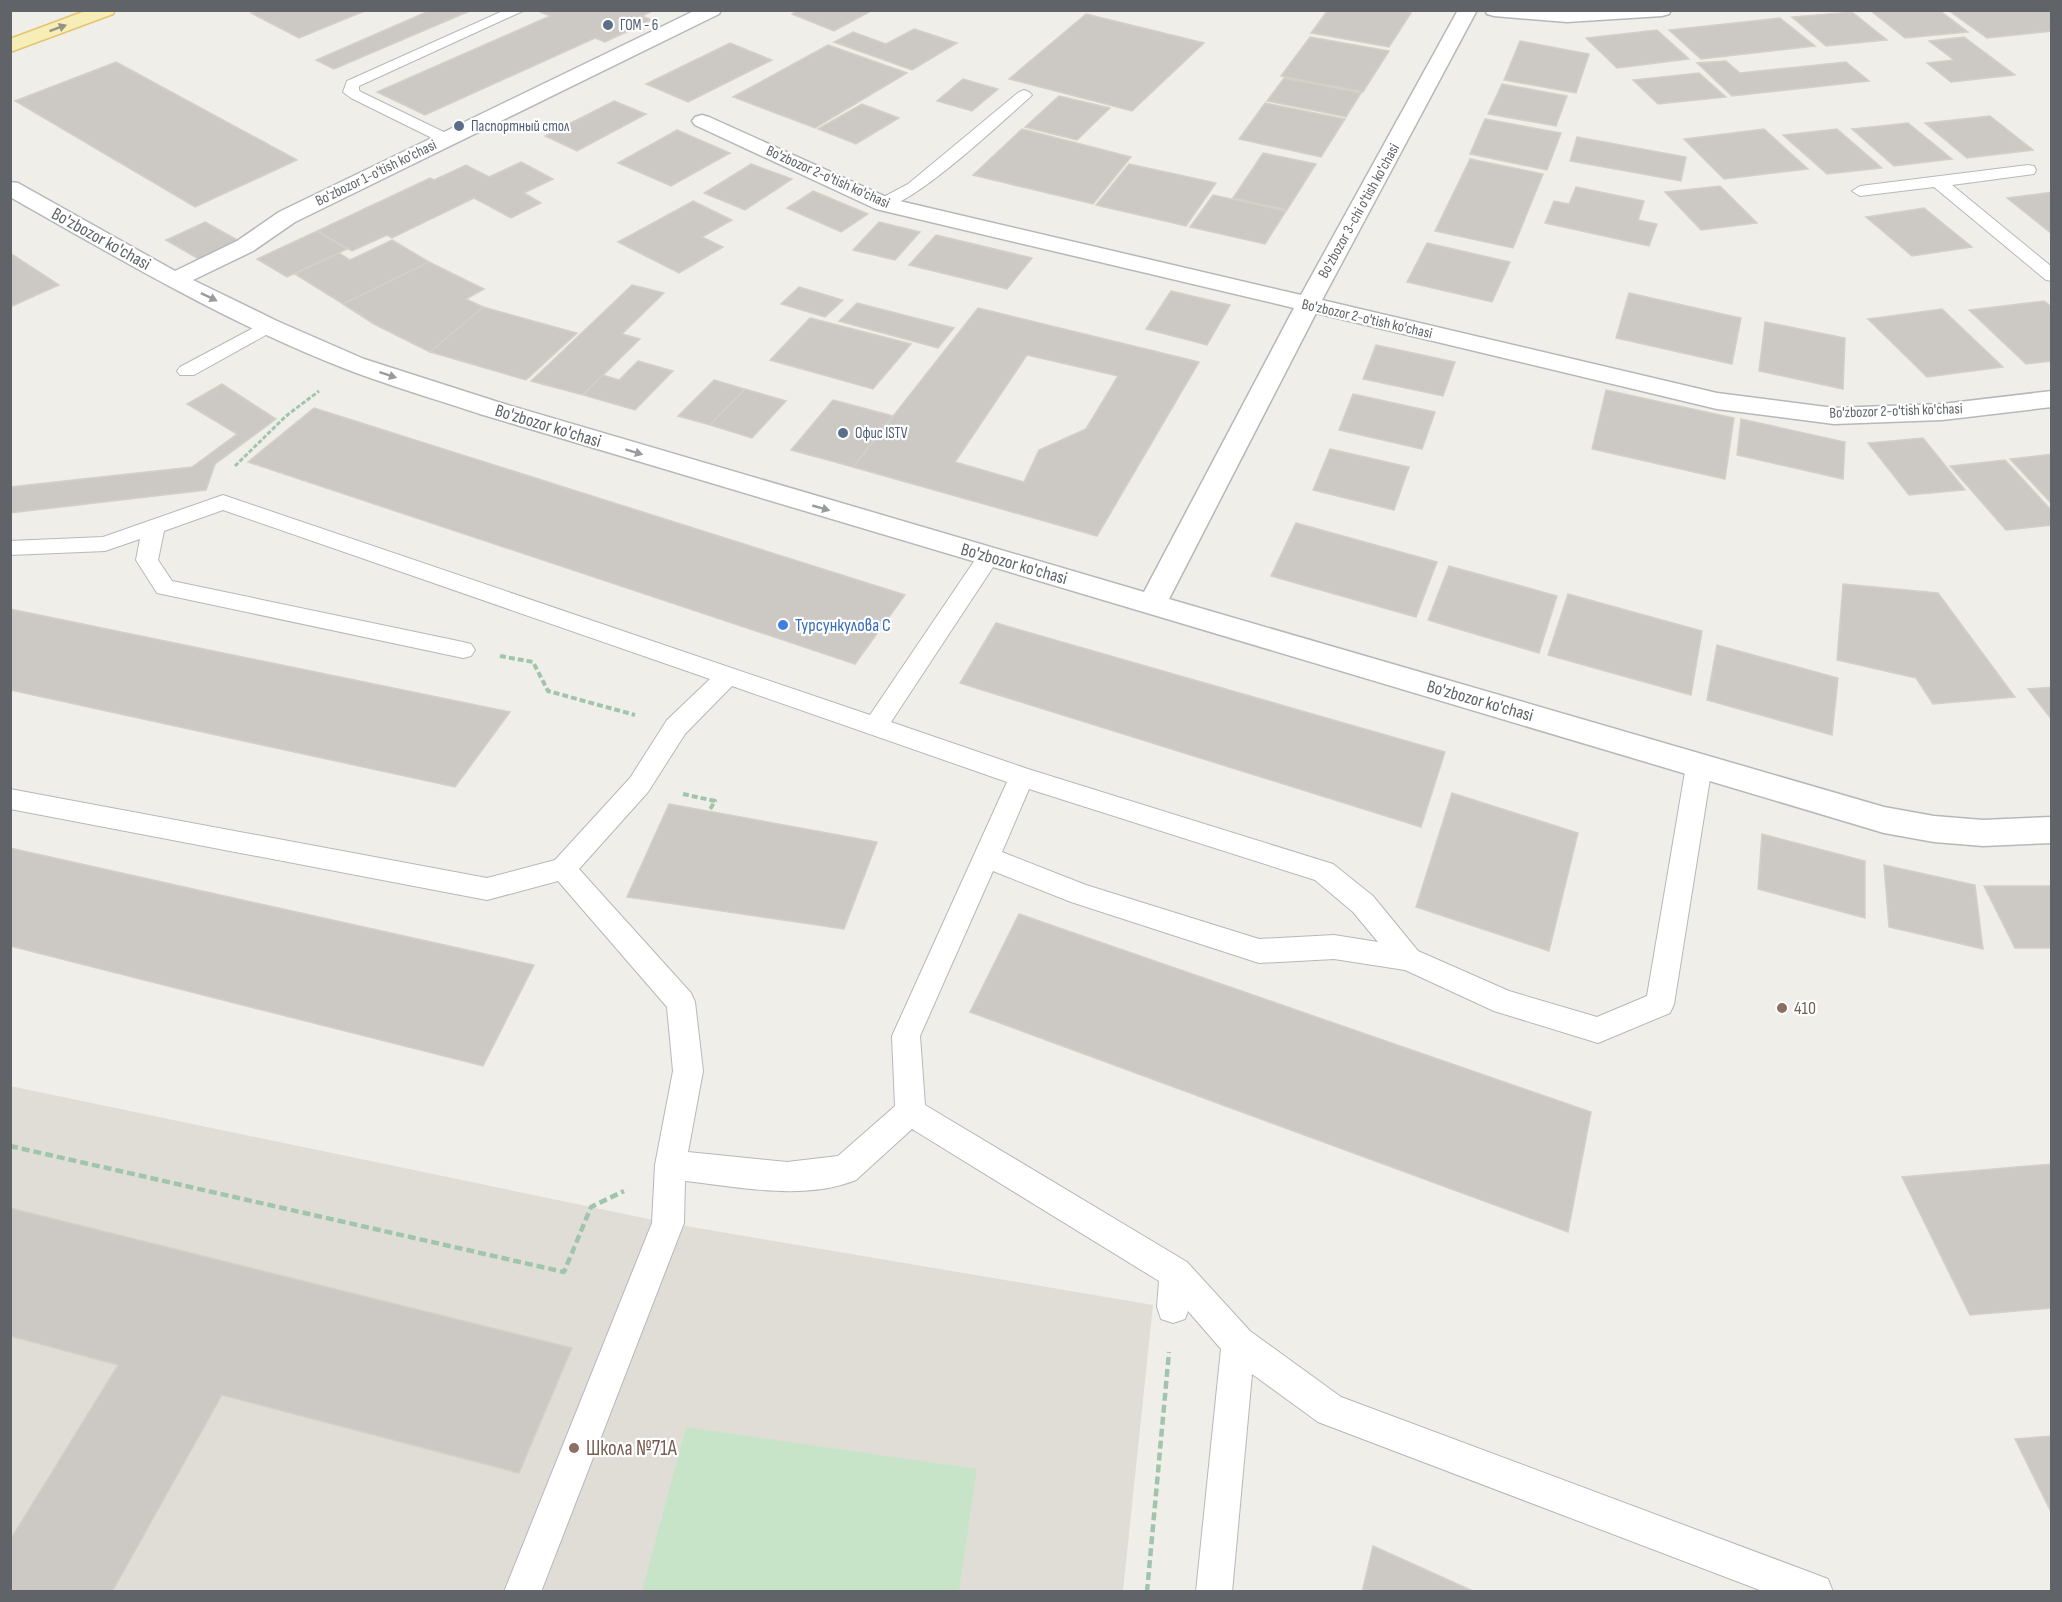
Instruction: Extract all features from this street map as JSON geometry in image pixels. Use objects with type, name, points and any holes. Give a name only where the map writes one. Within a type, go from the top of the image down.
[{"type":"main road","points":[[10,46],[106,10]]},
{"type":"street","name":"Bo'zbozor 1-o'tish ko'chasi","points":[[174,280],[246,246],[287,217],[712,10]]},
{"type":"street","name":"Bo'zbozor 3-chi o'tish ko'chasi","points":[[1152,604],[1308,305],[1468,10]]},
{"type":"street","points":[[1494,10],[1556,16],[1662,10]]},
{"type":"street","name":"Bo'zbozor 2-o'tish ko'chasi","points":[[702,120],[884,204],[1717,401],[1834,416],[1942,412],[2052,399]]},
{"type":"street","name":"Bo'zbozor ko'chasi","points":[[10,188],[174,280],[268,326],[355,364],[489,408],[1884,820],[1934,829],[1983,833],[2052,830]]},
{"type":"lane","points":[[446,139],[356,95],[351,92],[352,84],[518,10]]},
{"type":"lane","points":[[884,204],[914,188],[1024,94]]},
{"type":"lane","points":[[1860,191],[2028,170]]},
{"type":"lane","points":[[1938,182],[2052,276]]},
{"type":"lane","points":[[187,371],[268,326]]},
{"type":"lane","points":[[10,548],[105,544],[223,502],[1022,777],[1324,872],[1363,904],[1408,959]]},
{"type":"lane","points":[[154,527],[147,560],[165,586],[463,650]]},
{"type":"lane","points":[[875,727],[989,556]]},
{"type":"lane","points":[[10,799],[487,889],[563,869],[639,785],[676,727],[728,676]]},
{"type":"lane","points":[[987,857],[1080,894],[1259,951],[1334,947],[1408,959],[1504,1002],[1598,1030],[1660,1004],[1700,766]]},
{"type":"lane","points":[[910,1112],[906,1036],[1022,777]]},
{"type":"lane","points":[[522,1592],[668,1223],[670,1165],[688,1071],[681,1002],[563,869]]},
{"type":"lane","points":[[670,1165],[788,1177],[845,1170],[910,1112]]},
{"type":"lane","points":[[910,1112],[1175,1290],[1238,1343],[1330,1410],[1815,1592]]},
{"type":"lane","points":[[1214,1592],[1238,1343]]},
{"type":"path","points":[[223,502],[226,474],[286,416],[355,364]]},
{"type":"path","points":[[463,650],[533,662],[548,691],[676,727]]},
{"type":"path","points":[[10,1146],[564,1272],[591,1207],[639,1184],[670,1165]]},
{"type":"path","points":[[1147,1592],[1175,1290]]},
{"type":"shaded area","name":"Школа №71А","points":[[10,1086],[668,1223],[1153,1305],[1123,1591],[11,1591]]},
{"type":"green space","points":[[686,1427],[977,1469],[959,1591],[642,1591]]},
{"type":"building","points":[[258,10],[367,10],[299,38],[251,13]]},
{"type":"building","points":[[431,10],[472,10],[334,69],[316,60]]},
{"type":"building","points":[[654,10],[642,16],[652,20],[605,42],[595,38],[425,115],[377,92],[550,16],[538,11]]},
{"type":"building","points":[[798,10],[871,11],[834,31],[792,14]]},
{"type":"building","points":[[1328,10],[1403,10],[1411,13],[1389,47],[1311,33]]},
{"type":"building","points":[[1939,10],[1968,32],[1905,38],[1871,11]]},
{"type":"building","points":[[1948,10],[2052,10],[2052,31],[1987,38]]},
{"type":"building","points":[[1852,12],[1887,40],[1826,46],[1792,17]]},
{"type":"building","points":[[1086,14],[1204,43],[1132,111],[1009,79]]},
{"type":"building","points":[[1780,18],[1815,46],[1701,59],[1669,30]]},
{"type":"building","points":[[914,29],[957,43],[912,70],[834,42],[853,32],[886,44]]},
{"type":"building","points":[[1657,30],[1689,59],[1617,68],[1586,38]]},
{"type":"building","points":[[1310,37],[1389,51],[1363,92],[1281,76]]},
{"type":"building","points":[[1964,37],[2015,75],[1951,82],[1927,63],[1954,60],[1929,41]]},
{"type":"building","points":[[1520,41],[1589,54],[1576,93],[1504,80]]},
{"type":"building","points":[[730,43],[772,60],[688,102],[646,84]]},
{"type":"building","points":[[828,45],[907,73],[815,128],[733,97]]},
{"type":"building","points":[[1726,61],[1740,73],[1846,62],[1869,81],[1732,96],[1697,63]]},
{"type":"building","points":[[116,62],[297,160],[195,207],[15,101]]},
{"type":"building","points":[[1699,73],[1726,97],[1658,104],[1633,80]]},
{"type":"building","points":[[1284,78],[1361,93],[1346,117],[1267,101]]},
{"type":"building","points":[[963,79],[998,89],[972,111],[937,101]]},
{"type":"building","points":[[1502,84],[1567,96],[1556,126],[1488,114]]},
{"type":"building","points":[[1059,96],[1110,108],[1077,140],[1025,127]]},
{"type":"building","points":[[614,101],[646,114],[577,151],[545,136]]},
{"type":"building","points":[[1265,103],[1345,119],[1321,157],[1239,139]]},
{"type":"building","points":[[862,104],[899,118],[856,144],[818,129]]},
{"type":"building","points":[[1990,116],[2033,150],[1967,158],[1925,123]]},
{"type":"building","points":[[1485,119],[1561,133],[1547,170],[1470,154]]},
{"type":"building","points":[[1908,123],[1952,159],[1894,166],[1852,129]]},
{"type":"building","points":[[1022,129],[1131,157],[1093,204],[973,175]]},
{"type":"building","points":[[1764,129],[1808,169],[1724,179],[1684,139]]},
{"type":"building","points":[[1837,129],[1882,168],[1827,174],[1783,135]]},
{"type":"building","points":[[677,130],[730,153],[671,186],[618,163]]},
{"type":"building","points":[[1577,137],[1686,157],[1681,181],[1570,161]]},
{"type":"building","points":[[1263,153],[1316,164],[1287,210],[1233,198]]},
{"type":"building","points":[[1470,159],[1543,174],[1513,248],[1435,231]]},
{"type":"building","points":[[521,162],[553,179],[524,193],[541,203],[511,218],[474,198],[392,238],[387,235],[352,251],[317,231],[430,178],[434,180],[466,165],[489,177]]},
{"type":"building","points":[[751,164],[792,179],[745,210],[704,193]]},
{"type":"building","points":[[1129,164],[1216,183],[1186,226],[1096,205]]},
{"type":"building","points":[[1720,186],[1757,223],[1701,230],[1665,192]]},
{"type":"building","points":[[1576,187],[1644,201],[1638,220],[1657,224],[1649,246],[1545,223],[1554,201],[1569,204]]},
{"type":"building","points":[[813,191],[868,214],[841,232],[787,208]]},
{"type":"building","points":[[2052,192],[2052,234],[2007,198]]},
{"type":"building","points":[[1213,195],[1286,211],[1265,244],[1190,227]]},
{"type":"building","points":[[693,201],[732,220],[702,237],[723,247],[679,273],[618,242]]},
{"type":"building","points":[[1924,208],[1972,247],[1912,256],[1866,217]]},
{"type":"building","points":[[205,222],[241,242],[202,261],[166,240]]},
{"type":"building","points":[[879,222],[920,232],[895,260],[853,250]]},
{"type":"building","points":[[317,231],[347,249],[287,277],[257,259]]},
{"type":"building","points":[[936,235],[1032,258],[1007,289],[909,265]]},
{"type":"building","points":[[392,240],[429,262],[343,304],[295,274],[339,253],[350,260]]},
{"type":"building","points":[[1427,243],[1510,262],[1492,302],[1407,282]]},
{"type":"building","points":[[10,253],[59,285],[10,307]]},
{"type":"building","points":[[429,262],[484,289],[466,299],[483,307],[430,352],[374,324],[343,304]]},
{"type":"building","points":[[632,285],[664,293],[622,334],[640,339],[583,395],[531,381]]},
{"type":"building","points":[[799,287],[843,300],[825,317],[781,304]]},
{"type":"building","points":[[1171,291],[1230,305],[1207,345],[1146,329]]},
{"type":"building","points":[[1629,293],[1741,318],[1732,364],[1616,338]]},
{"type":"building","points":[[2044,301],[2052,307],[2052,361],[2026,364],[1969,310]]},
{"type":"building","points":[[857,303],[954,328],[938,348],[839,321]]},
{"type":"building","points":[[483,307],[577,333],[526,380],[430,352]]},
{"type":"building","points":[[978,308],[1199,362],[1097,536],[853,467]],"holes":[[[1027,355],[1118,376],[1086,429],[1039,450],[1024,482],[955,462]]]},
{"type":"building","points":[[1942,309],[2003,367],[1927,377],[1868,319]]},
{"type":"building","points":[[810,318],[911,344],[873,389],[770,360]]},
{"type":"building","points":[[1765,322],[1845,338],[1843,389],[1759,371]]},
{"type":"building","points":[[1376,345],[1455,362],[1443,396],[1363,379]]},
{"type":"building","points":[[638,361],[673,371],[635,410],[583,395],[603,375],[619,380]]},
{"type":"building","points":[[714,380],[745,389],[710,425],[678,416]]},
{"type":"building","points":[[222,384],[276,419],[215,464],[206,490],[10,513],[10,487],[192,467],[237,434],[187,404]]},
{"type":"building","points":[[745,389],[786,401],[752,438],[710,425]]},
{"type":"building","points":[[1606,390],[1734,418],[1725,479],[1592,449]]},
{"type":"building","points":[[1353,394],[1435,412],[1422,449],[1339,430]]},
{"type":"building","name":"Офис ISTV","points":[[833,400],[893,416],[853,467],[791,450]]},
{"type":"building","points":[[314,408],[905,595],[855,664],[248,462]]},
{"type":"building","points":[[1741,419],[1845,442],[1843,479],[1737,455]]},
{"type":"building","points":[[1923,438],[1965,490],[1909,495],[1868,443]]},
{"type":"building","points":[[1330,449],[1409,467],[1394,510],[1313,490]]},
{"type":"building","points":[[2052,454],[2052,504],[2010,459]]},
{"type":"building","points":[[2005,460],[2052,511],[2052,525],[2006,530],[1950,466]]},
{"type":"building","points":[[1296,523],[1437,562],[1416,617],[1271,576]]},
{"type":"building","points":[[1449,566],[1557,596],[1539,653],[1428,620]]},
{"type":"building","points":[[1843,584],[1938,593],[2015,697],[1933,704],[1916,678],[1837,660]]},
{"type":"building","points":[[1568,594],[1702,631],[1691,695],[1548,655]]},
{"type":"building","points":[[10,609],[510,712],[455,787],[10,690]]},
{"type":"building","points":[[996,623],[1445,752],[1421,827],[960,683]]},
{"type":"building","points":[[1717,645],[1838,678],[1832,735],[1707,700]]},
{"type":"building","points":[[2052,687],[2052,720],[2028,689]]},
{"type":"building","points":[[1452,793],[1578,833],[1549,951],[1416,907]]},
{"type":"building","points":[[669,804],[877,842],[844,929],[627,897]]},
{"type":"building","points":[[1762,834],[1865,861],[1865,918],[1758,889]]},
{"type":"building","points":[[10,848],[534,965],[483,1066],[10,946]]},
{"type":"building","points":[[1884,865],[1975,885],[1983,949],[1889,927]]},
{"type":"building","points":[[1984,886],[2052,886],[2052,948],[2015,948]]},
{"type":"building","points":[[1019,914],[1591,1112],[1568,1232],[970,1012]]},
{"type":"building","points":[[2052,1164],[2052,1308],[1970,1315],[1902,1177]]},
{"type":"building","points":[[10,1208],[572,1348],[519,1473],[222,1395],[112,1592],[10,1592],[10,1540],[118,1365],[10,1336]]},
{"type":"building","points":[[2052,1436],[2052,1514],[2015,1439]]},
{"type":"building","points":[[1373,1546],[1475,1592],[1362,1592]]},
{"type":"place","name":"ГОМ - 6","points":[[608,25]]},
{"type":"place","name":"Паспортный стол","points":[[459,126]]},
{"type":"place","name":"Офис ISTV","points":[[843,433]]},
{"type":"place","name":"Турсункулова С","points":[[783,625]]},
{"type":"place","name":"410","points":[[1782,1008]]},
{"type":"place","name":"Школа №71А","points":[[574,1448]]}]
